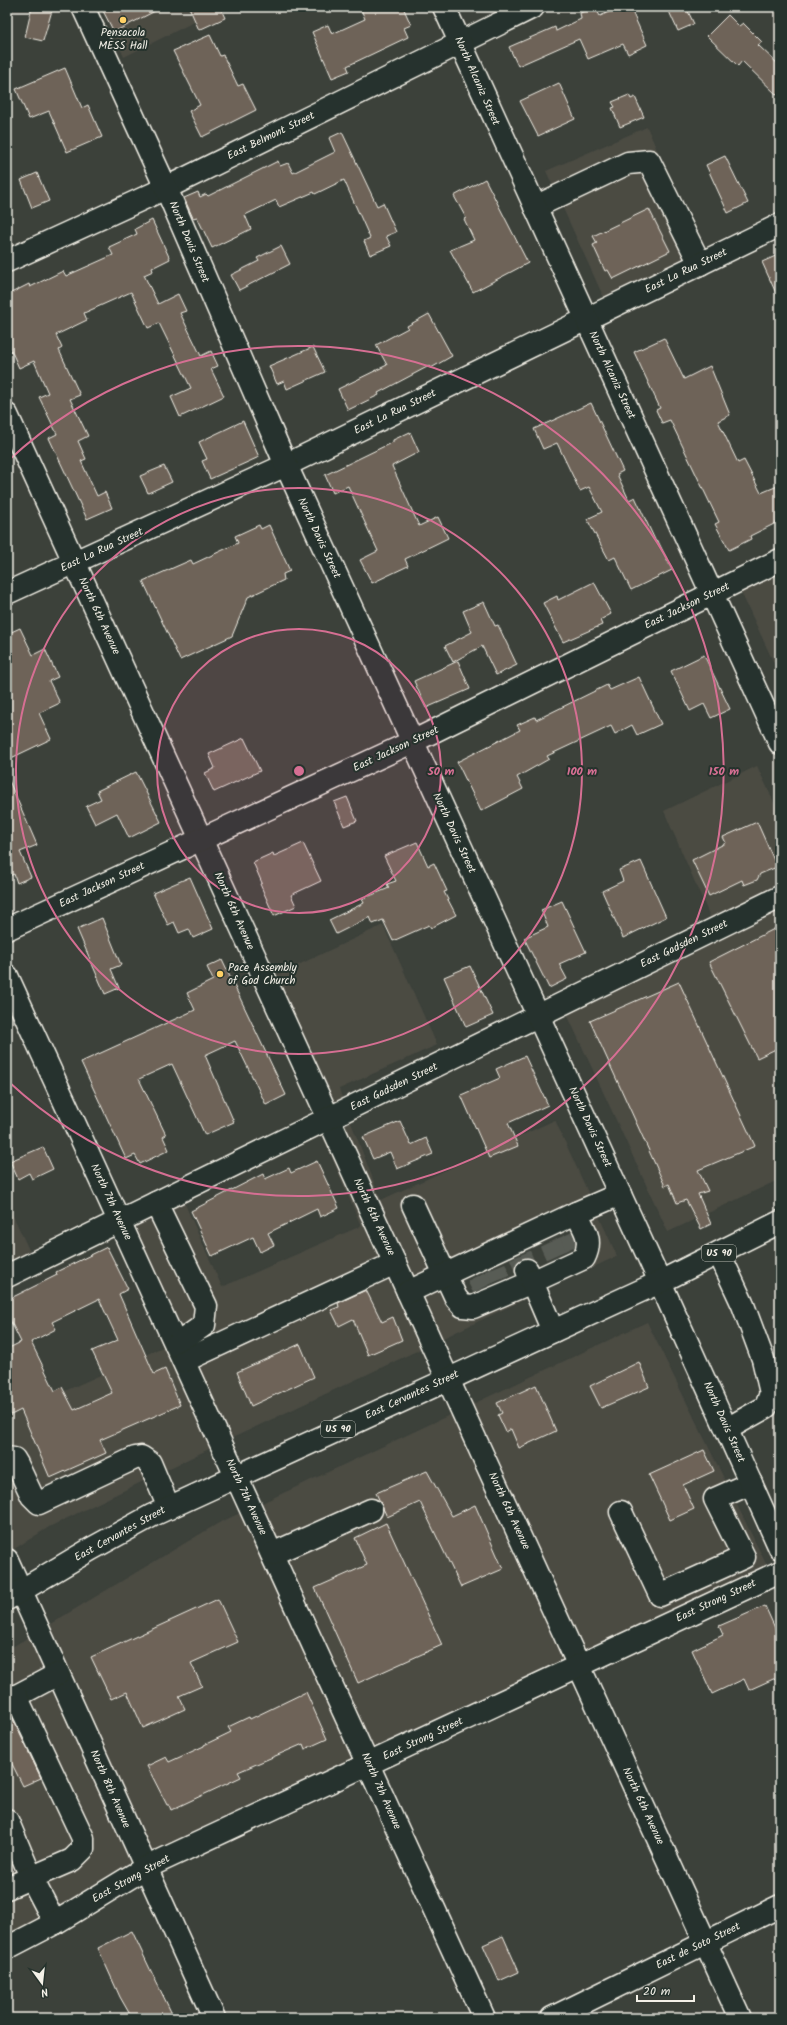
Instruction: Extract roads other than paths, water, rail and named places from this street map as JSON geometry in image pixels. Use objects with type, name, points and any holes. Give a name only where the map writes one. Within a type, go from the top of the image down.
[{"type":"street","name":"North Davis Street","points":[[83,7],[166,188],[286,466],[620,1194],[780,1548]]},
{"type":"street","name":"North Alcaniz Street","points":[[444,7],[780,743]]},
{"type":"street","name":"East Belmont Street","points":[[7,261],[166,188],[533,7]]},
{"type":"street","points":[[535,207],[628,163],[649,162],[700,264]]},
{"type":"street","name":"East La Rua Street","points":[[7,593],[286,466],[780,225]]},
{"type":"street","name":"North 6th Avenue","points":[[7,415],[740,2018]]},
{"type":"street","name":"East Jackson Street","points":[[7,929],[412,742],[780,560]]},
{"type":"street","name":"East Gadsden Street","points":[[7,1276],[780,897]]},
{"type":"street","name":"North 7th Avenue","points":[[7,976],[484,2018]]},
{"type":"street","points":[[408,1292],[446,1274],[489,1278],[564,1241],[620,1194]]},
{"type":"street","points":[[156,1203],[206,1306],[204,1325],[180,1353]]},
{"type":"street","points":[[413,1205],[456,1298],[463,1306],[473,1307],[489,1278],[564,1241]]},
{"type":"street","name":"East Cervantes Street","points":[[14,1595],[91,1549],[169,1508],[660,1282],[780,1222]]},
{"type":"street","points":[[719,1253],[743,1305],[763,1359],[771,1393],[766,1407],[727,1429]]},
{"type":"street","points":[[523,1262],[553,1331]]},
{"type":"street","points":[[180,1353],[396,1264]]},
{"type":"street","points":[[7,1458],[14,1459],[32,1496],[39,1503],[135,1458],[141,1457],[150,1463],[169,1508]]},
{"type":"street","points":[[621,1512],[660,1595],[744,1557],[715,1499],[751,1483]]},
{"type":"street","points":[[272,1554],[371,1510]]},
{"type":"street","name":"North 8th Avenue","points":[[7,1560],[14,1595],[58,1674],[214,2018]]},
{"type":"street","points":[[713,1571],[726,1597]]},
{"type":"street","name":"East Strong Street","points":[[7,1948],[55,1923],[146,1868],[780,1572]]},
{"type":"street","points":[[7,1888],[72,1860],[83,1849],[84,1838],[12,1698],[58,1674]]},
{"type":"street","points":[[7,1820],[32,1877],[55,1923]]},
{"type":"street","name":"East de Soto Street","points":[[552,2018],[780,1906]]},
{"type":"tunnel","points":[[568,1234],[574,1247]]},
{"type":"tunnel","points":[[550,1242],[556,1255]]},
{"type":"tunnel","points":[[520,1255],[526,1269]]},
{"type":"tunnel","points":[[495,1267],[500,1280]]},
{"type":"tunnel","points":[[477,1276],[483,1288]]},
{"type":"place","name":"Pensacola MESS Hall","points":[[123,20]]},
{"type":"place","name":"Pace Assembly of God Church","points":[[220,974]]}]
